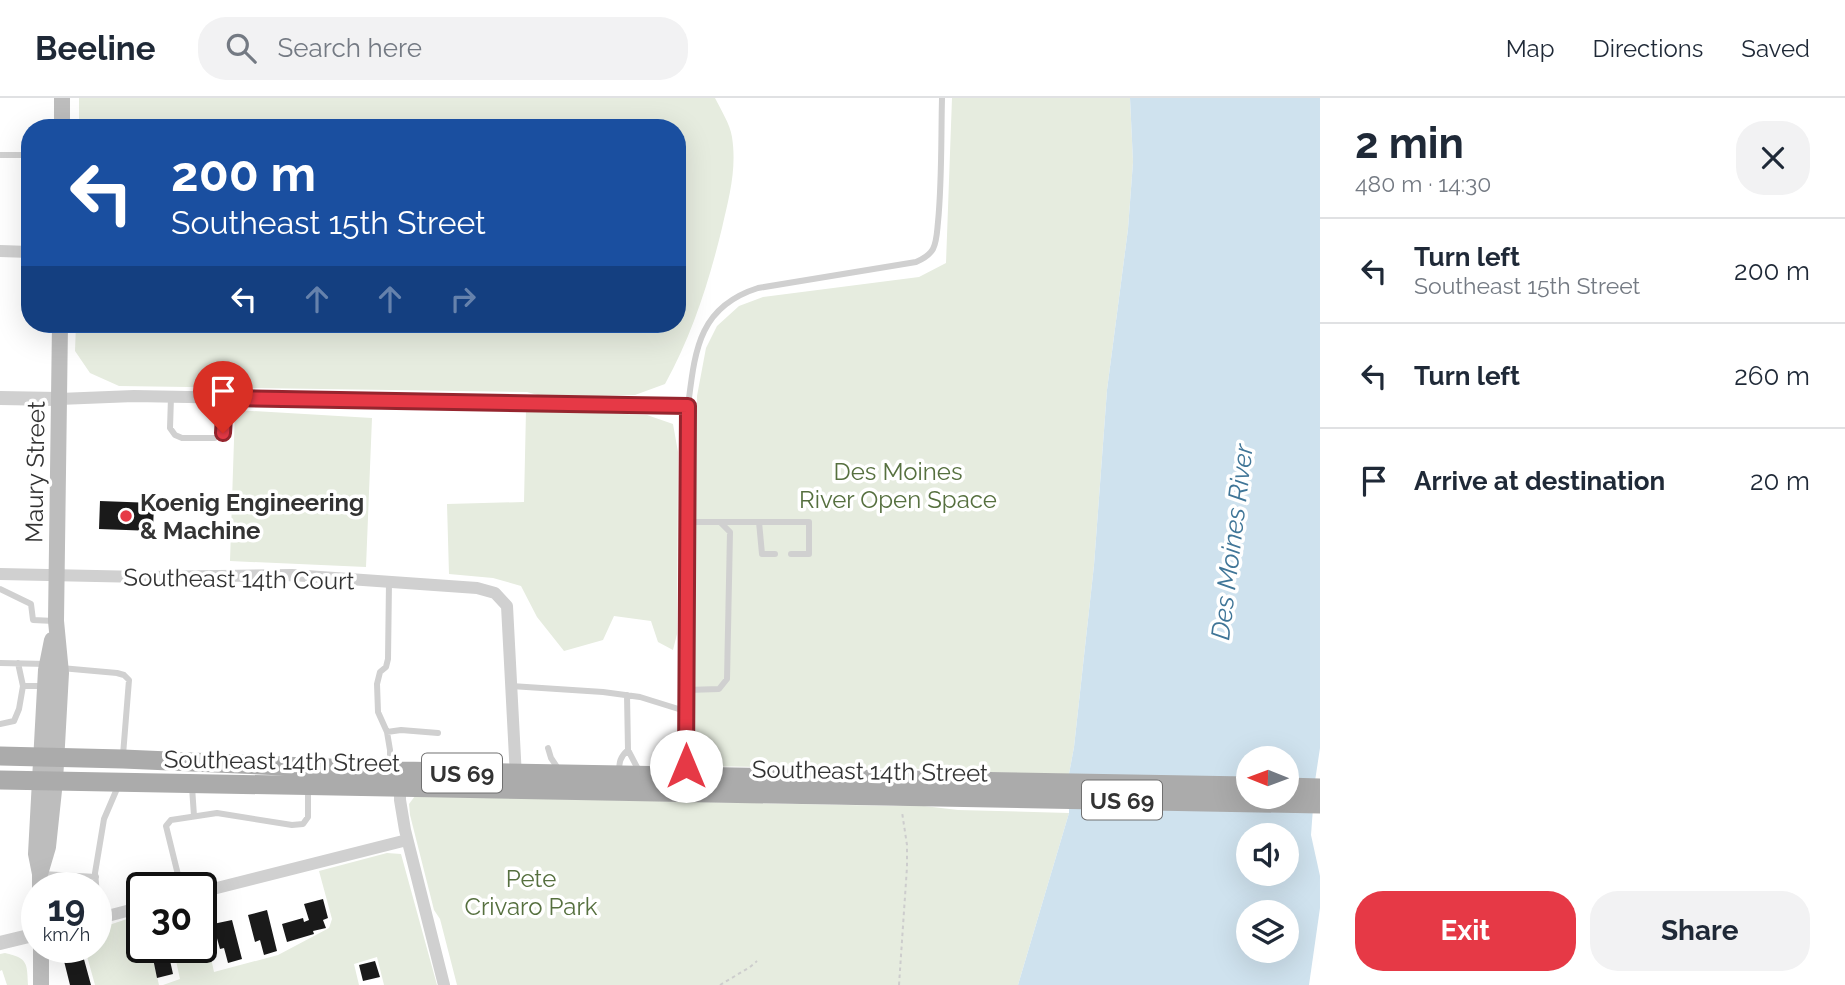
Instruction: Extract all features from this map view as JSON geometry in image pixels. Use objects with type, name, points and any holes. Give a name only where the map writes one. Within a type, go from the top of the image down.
[{"type":"main road","points":[[62,98],[62,119]]},
{"type":"main road","name":"Maury Street","points":[[39,872],[36,854],[47,781],[56,621],[60,333]]},
{"type":"main road","name":"Maury Street","points":[[49,757],[45,686],[54,666]]},
{"type":"main road","name":"Southeast 14th Street","points":[[0,756],[123,760],[516,782],[924,788],[1236,786]]},
{"type":"main road","name":"Southeast 14th Street","points":[[516,782],[561,775],[642,776],[685,785]]},
{"type":"main road","name":"Southeast 14th Street","points":[[0,780],[308,786],[396,777]]},
{"type":"main road","points":[[1299,787],[1320,788]]},
{"type":"main road","name":"Southeast 14th Street","points":[[924,788],[1320,804]]},
{"type":"main road","points":[[41,963],[41,985]]},
{"type":"street","points":[[0,251],[21,252]]},
{"type":"street","points":[[0,398],[134,396],[688,406],[685,785]]},
{"type":"street","name":"Southeast 14th Court","points":[[0,574],[144,577],[292,575],[478,588],[495,593],[507,606],[512,686]]},
{"type":"street","points":[[512,686],[516,782]]},
{"type":"street","points":[[396,777],[407,840],[444,985]]},
{"type":"street","points":[[217,888],[407,840]]},
{"type":"street","points":[[0,943],[21,938]]},
{"type":"lane","points":[[688,406],[700,339],[711,317],[729,301],[758,288],[916,262],[930,253],[936,237],[939,206],[942,98]]},
{"type":"lane","points":[[0,155],[21,156]]},
{"type":"lane","points":[[171,397],[170,428],[175,435],[182,438],[215,438],[223,433],[225,398]]},
{"type":"lane","points":[[687,522],[809,522],[809,554],[791,554]]},
{"type":"lane","points":[[687,690],[719,689],[727,679],[730,532],[720,522]]},
{"type":"lane","points":[[759,522],[762,554],[775,554]]},
{"type":"lane","points":[[389,582],[388,659],[377,684],[378,712],[387,732],[396,777]]},
{"type":"lane","points":[[0,589],[31,604],[33,620],[56,621]]},
{"type":"lane","points":[[0,663],[54,666],[124,675],[129,680],[123,760]]},
{"type":"lane","points":[[0,724],[13,721],[19,709],[23,686],[18,663]]},
{"type":"lane","points":[[23,686],[45,686]]},
{"type":"lane","points":[[512,686],[627,695],[652,700],[686,712]]},
{"type":"lane","points":[[627,695],[628,750],[642,776]]},
{"type":"lane","points":[[387,732],[401,730],[438,733]]},
{"type":"lane","points":[[548,748],[561,775]]},
{"type":"lane","points":[[619,776],[619,762],[628,750]]},
{"type":"lane","points":[[97,872],[104,819],[120,783]]},
{"type":"lane","points":[[192,784],[194,816]]},
{"type":"lane","points":[[177,872],[166,826],[171,820],[217,813],[292,825],[303,824],[308,817],[308,786]]},
{"type":"path","points":[[899,985],[907,867],[907,845],[901,808]]},
{"type":"path","points":[[720,985],[757,961]]},
{"type":"green space","points":[[79,98],[715,98],[731,132],[733,172],[711,268],[683,347],[665,384],[635,395],[556,400],[527,392],[119,386],[90,373],[75,351],[76,333],[686,333],[686,119],[79,119]]},
{"type":"green space","name":"Des Moines River Open Space","points":[[952,98],[1130,98],[1133,162],[1128,229],[1107,390],[1094,565],[1069,774],[693,766],[697,396],[706,348],[717,326],[739,306],[763,297],[919,277],[946,263]]},
{"type":"green space","points":[[235,410],[372,418],[366,567],[230,561]]},
{"type":"green space","points":[[526,410],[647,415],[673,424],[678,452],[677,634],[673,650],[658,642],[651,621],[614,616],[603,640],[564,651],[537,617],[521,586],[493,578],[449,574],[447,504],[524,502]]},
{"type":"green space","name":"Pete Crivaro Park","points":[[415,796],[895,806],[924,804],[958,810],[1069,813],[1018,985],[457,985],[440,919],[434,910],[410,815],[409,804]]},
{"type":"green space","points":[[387,853],[401,854],[437,985],[384,985],[377,957],[354,964],[359,985],[163,985],[180,979],[176,963],[212,963],[214,972],[278,955],[329,928],[332,919],[319,871]]},
{"type":"green space","points":[[126,919],[126,963],[154,963],[159,985],[95,985],[89,963],[112,963],[112,924]]},
{"type":"green space","points":[[0,954],[18,957],[21,963],[25,963],[28,985],[7,985],[2,970],[0,971]]},
{"type":"water","name":"Des Moines River","points":[[1130,98],[1320,98],[1320,748],[1311,835],[1320,876],[1320,908],[1309,985],[1018,985],[1069,813],[1069,774],[1094,565],[1107,390],[1128,229],[1133,162]]},
{"type":"building","name":"Koenig Engineering & Machine","points":[[100,501],[154,503],[153,531],[99,529]]},
{"type":"building","points":[[323,899],[328,918],[323,920],[326,928],[287,942],[282,924],[303,918],[304,922],[309,920],[304,904]]},
{"type":"building","points":[[267,910],[277,951],[264,955],[260,940],[255,942],[248,915]]},
{"type":"building","points":[[232,920],[242,959],[228,963],[224,948],[220,949],[217,938],[217,923]]},
{"type":"building","points":[[375,961],[380,977],[363,981],[359,965]]},
{"type":"building","points":[[64,963],[85,963],[91,985],[70,985]]},
{"type":"building","points":[[154,963],[171,963],[173,974],[157,978]]},
{"type":"place","name":"Koenig Engineering & Machine","points":[[126,516]]},
{"type":"route","points":[[223,433],[225,398],[688,406],[686,766]]}]
